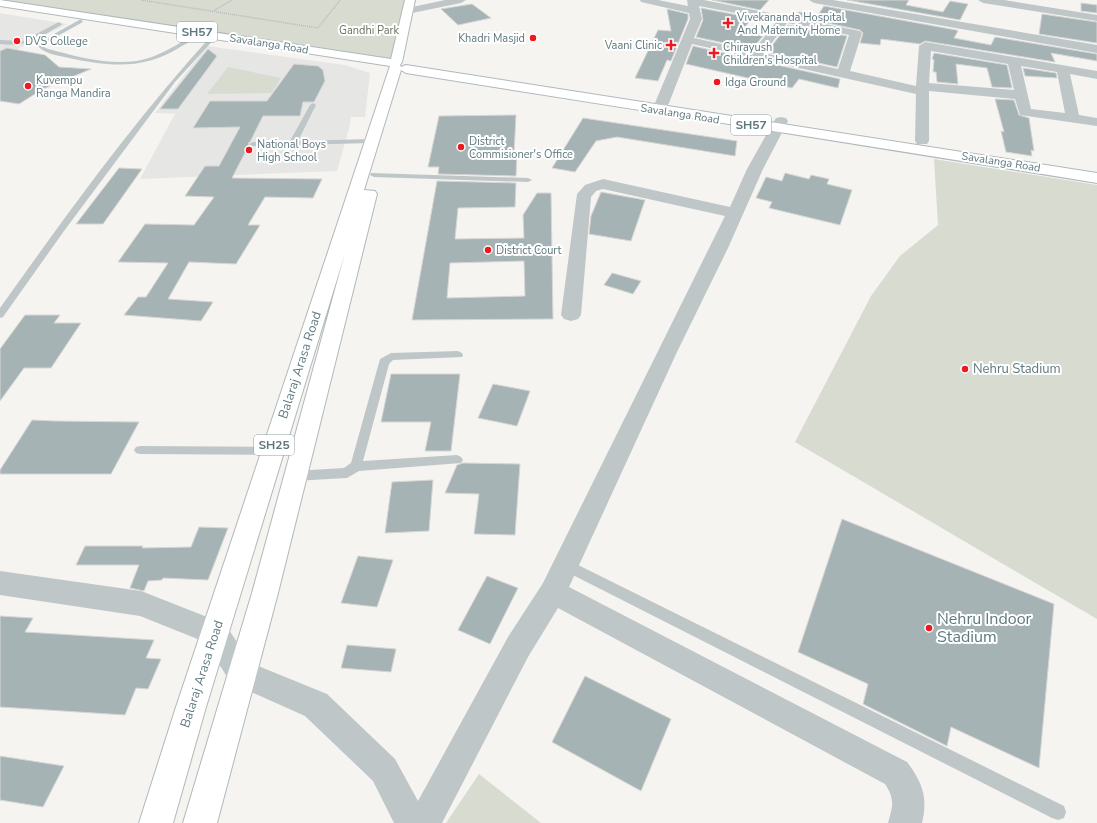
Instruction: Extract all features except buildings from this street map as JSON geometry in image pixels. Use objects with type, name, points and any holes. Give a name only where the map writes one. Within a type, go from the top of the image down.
[{"type":"main road","name":"Savalanga Road","points":[[0,3],[347,61],[401,64],[450,71],[662,103],[779,125],[922,141],[1097,170]]},
{"type":"main road","name":"Balaraj Arasa Road","points":[[200,823],[241,673],[265,593],[294,476],[374,175],[401,64],[412,5]]},
{"type":"main road","name":"Savalanga Road","points":[[0,9],[364,58],[1097,178]]},
{"type":"main road","points":[[347,61],[369,71]]},
{"type":"main road","name":"Balaraj Arasa Road","points":[[156,823],[190,707],[215,633],[371,141],[401,64]]},
{"type":"street","points":[[412,5],[461,0]]},
{"type":"street","points":[[645,0],[682,9],[692,3],[856,33]]},
{"type":"street","points":[[814,0],[1097,49]]},
{"type":"street","points":[[983,0],[1007,2],[1097,18]]},
{"type":"street","points":[[662,103],[696,19],[692,3]]},
{"type":"street","points":[[843,74],[862,8]]},
{"type":"street","points":[[756,55],[784,19]]},
{"type":"street","points":[[922,141],[922,88],[926,19]]},
{"type":"street","points":[[688,40],[843,74],[922,88],[1020,95]]},
{"type":"street","points":[[925,46],[1097,75]]},
{"type":"street","points":[[1014,61],[1020,95],[1025,112],[1097,122]]},
{"type":"street","points":[[1063,69],[1073,118]]},
{"type":"street","points":[[424,823],[518,647],[553,592],[755,169],[779,125]]},
{"type":"street","points":[[571,315],[583,197],[586,190],[593,185],[603,184],[735,213]]},
{"type":"street","points":[[0,583],[140,604],[215,633],[241,673],[316,705],[384,770],[412,823]]},
{"type":"street","points":[[553,592],[896,773],[907,788],[909,807],[905,823]]},
{"type":"lane","points":[[81,21],[39,44],[42,49],[116,63],[132,64],[149,60],[204,37]]},
{"type":"lane","points":[[0,42],[16,44],[24,43],[62,23]]},
{"type":"lane","points":[[0,315],[61,229],[173,81],[204,37]]},
{"type":"lane","points":[[293,143],[313,105]]},
{"type":"lane","points":[[253,144],[371,141]]},
{"type":"lane","points":[[374,175],[528,180]]},
{"type":"lane","points":[[356,466],[386,359],[391,357],[458,355]]},
{"type":"lane","points":[[140,450],[273,451]]},
{"type":"lane","points":[[294,476],[347,472],[356,466],[457,460]]},
{"type":"lane","points":[[566,565],[1058,812]]},
{"type":"path","points":[[141,0],[318,28],[340,0]]},
{"type":"path","points":[[214,11],[232,0]]},
{"type":"shaded area","name":"DVS College","points":[[0,13],[67,24],[0,58]]},
{"type":"shaded area","points":[[207,46],[345,65],[370,73],[365,117],[351,117],[337,171],[140,179],[175,114],[181,114],[155,113]]},
{"type":"green space","name":"Gandhi Park","points":[[0,0],[409,0],[390,63]]},
{"type":"green space","points":[[228,67],[281,78],[272,93],[207,94]]},
{"type":"green space","name":"Nehru Stadium","points":[[934,159],[1097,185],[1097,619],[795,442],[871,296],[900,256],[938,225]]},
{"type":"green space","points":[[479,774],[541,823],[446,823]]},
{"type":"place","name":"Vivekananda Hospital And Maternity Home","points":[[728,23]]},
{"type":"place","name":"Khadri Masjid","points":[[533,38]]},
{"type":"place","name":"DVS College","points":[[17,41]]},
{"type":"place","name":"Vaani Clinic","points":[[671,45]]},
{"type":"place","name":"Chirayush Children's Hospital","points":[[714,53]]},
{"type":"place","name":"Idga Ground","points":[[717,82]]},
{"type":"place","name":"Kuvempu Ranga Mandira","points":[[28,86]]},
{"type":"place","name":"District Commisioner's Office","points":[[461,147]]},
{"type":"place","name":"National Boys High School","points":[[249,150]]},
{"type":"place","name":"District Court","points":[[488,250]]},
{"type":"place","name":"Nehru Stadium","points":[[965,369]]},
{"type":"place","name":"Nehru Indoor Stadium","points":[[929,628]]}]
